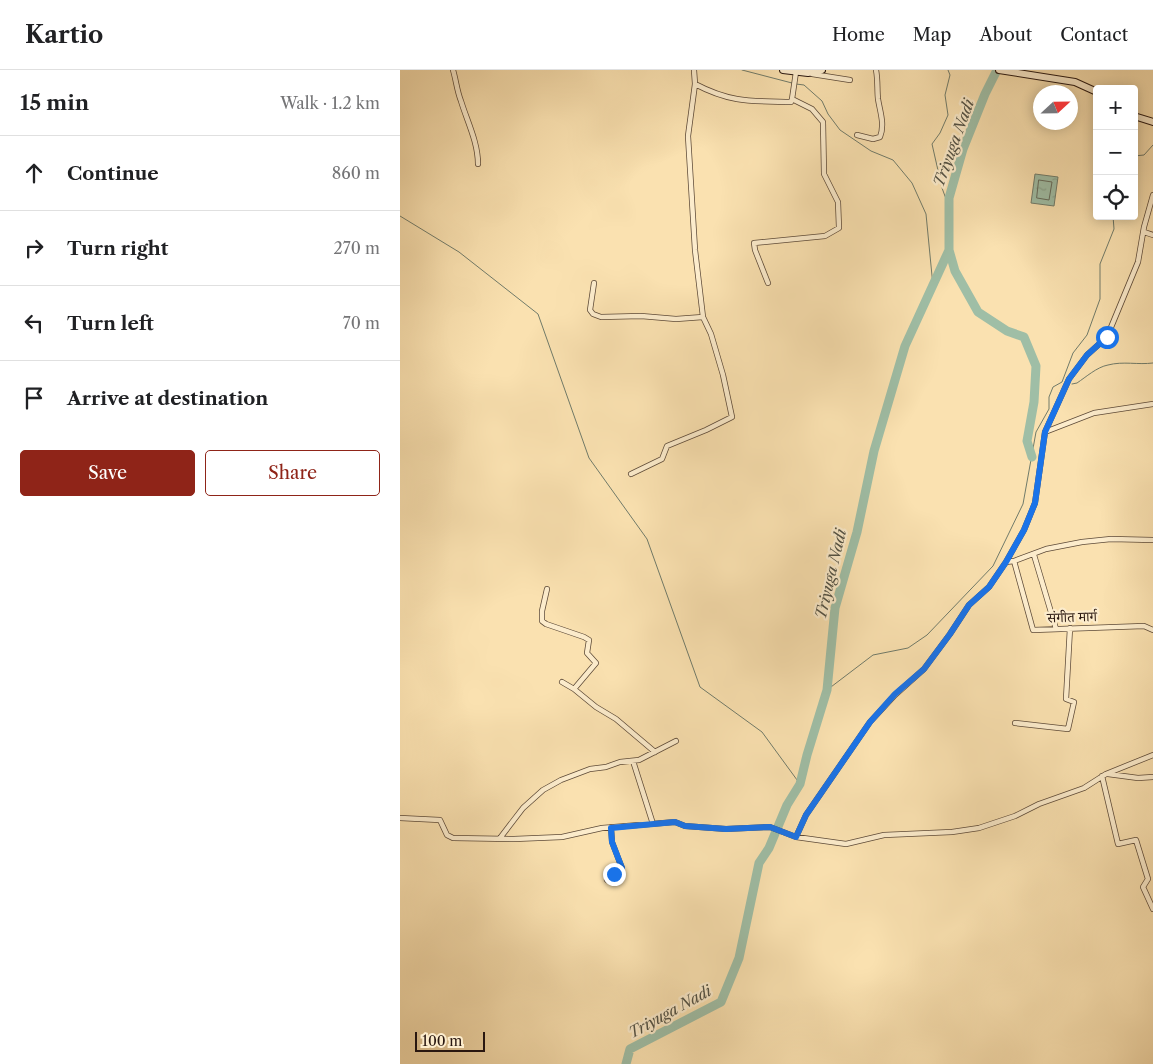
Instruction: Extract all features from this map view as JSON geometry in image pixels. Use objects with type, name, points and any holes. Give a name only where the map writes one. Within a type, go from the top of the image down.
[{"type":"main road","points":[[783,70],[808,73],[822,70]]},
{"type":"main road","points":[[999,70],[1075,82],[1093,90]]},
{"type":"main road","points":[[1138,117],[1153,122]]},
{"type":"street","points":[[453,70],[461,104],[468,118],[478,156],[478,164]]},
{"type":"street","points":[[631,474],[662,459],[667,446],[732,417],[714,342],[703,317],[694,240],[688,136],[695,84],[694,70]]},
{"type":"street","points":[[857,136],[873,139],[880,137],[882,133],[876,70]]},
{"type":"street","points":[[695,84],[714,94],[741,101],[791,102],[796,72]]},
{"type":"street","points":[[808,73],[850,80]]},
{"type":"street","points":[[768,283],[754,243],[825,236],[839,228],[838,202],[824,174],[823,122],[812,109],[792,99]]},
{"type":"street","points":[[796,837],[806,815],[870,722],[895,694],[924,669],[969,605],[989,587],[1024,530],[1035,503],[1045,432],[1069,379],[1087,355],[1107,337],[1138,262],[1153,195]]},
{"type":"street","points":[[1144,232],[1153,235]]},
{"type":"street","points":[[594,283],[590,310],[593,314],[601,316],[641,316],[676,319],[703,317]]},
{"type":"street","points":[[1045,432],[1094,413],[1153,404]]},
{"type":"street","points":[[1006,562],[1034,555],[1046,549],[1082,542],[1111,539],[1153,540]]},
{"type":"street","points":[[1034,555],[1056,629]]},
{"type":"street","name":"संगीत मार्ग","points":[[1014,561],[1033,630],[1144,626],[1153,630]]},
{"type":"street","points":[[547,589],[542,611],[542,621],[589,640],[587,654],[596,663],[574,689]]},
{"type":"street","points":[[1015,723],[1068,729],[1074,702],[1066,699],[1070,628]]},
{"type":"street","points":[[562,682],[616,719],[655,752]]},
{"type":"street","points":[[500,838],[523,808],[543,790],[561,780],[590,769],[633,761],[655,752],[676,740]]},
{"type":"street","points":[[400,818],[440,820],[447,835],[453,838],[562,837],[611,828],[675,822],[685,826],[726,829],[770,827],[796,837],[846,844],[884,835],[952,832],[979,828],[1015,816],[1039,804],[1084,788],[1104,775],[1153,755]]},
{"type":"street","points":[[633,761],[653,824]]},
{"type":"street","points":[[1104,775],[1138,778],[1153,777]]},
{"type":"street","points":[[1104,775],[1118,844],[1136,840],[1148,879],[1144,887],[1153,909]]},
{"type":"street","points":[[607,880],[622,868],[612,842],[611,828]]},
{"type":"water","points":[[1035,174],[1058,177],[1054,206],[1031,203]]},
{"type":"waterway","points":[[742,70],[792,83]]},
{"type":"waterway","points":[[948,70],[950,75],[945,95],[948,115],[940,133],[932,144],[942,188],[949,207]]},
{"type":"waterway","name":"Triyuga Nadi","points":[[626,1064],[630,1049],[721,1002],[739,958],[759,863],[769,848],[787,805],[800,784],[827,690],[835,608],[857,532],[874,451],[905,346],[949,250],[949,198],[963,149],[985,94],[997,70]]},
{"type":"waterway","points":[[796,84],[804,85],[822,101],[828,114],[840,130],[871,151],[893,160],[912,183],[926,214],[933,286]]},
{"type":"waterway","points":[[1138,156],[1144,155],[1153,145]]},
{"type":"waterway","points":[[400,216],[459,252],[538,314],[589,458],[647,539],[700,687],[762,732],[800,784]]},
{"type":"waterway","points":[[827,690],[873,655],[908,648],[927,635],[993,566],[1023,504],[1036,432],[1049,409],[1049,397],[1053,387],[1062,382],[1073,353],[1087,335],[1100,299],[1100,264],[1114,229],[1113,220]]},
{"type":"waterway","points":[[949,250],[955,271],[978,312],[1007,331],[1024,337],[1036,366],[1034,402],[1027,441],[1032,457]]},
{"type":"waterway","points":[[1072,384],[1077,383],[1104,366],[1119,363],[1153,363]]},
{"type":"route","points":[[614,874],[622,868],[612,842],[611,828],[675,822],[685,826],[726,829],[770,827],[796,837],[806,815],[870,722],[895,694],[924,669],[969,605],[989,587],[1006,562],[1024,530],[1035,503],[1045,432],[1069,379],[1087,355],[1107,337]]}]
